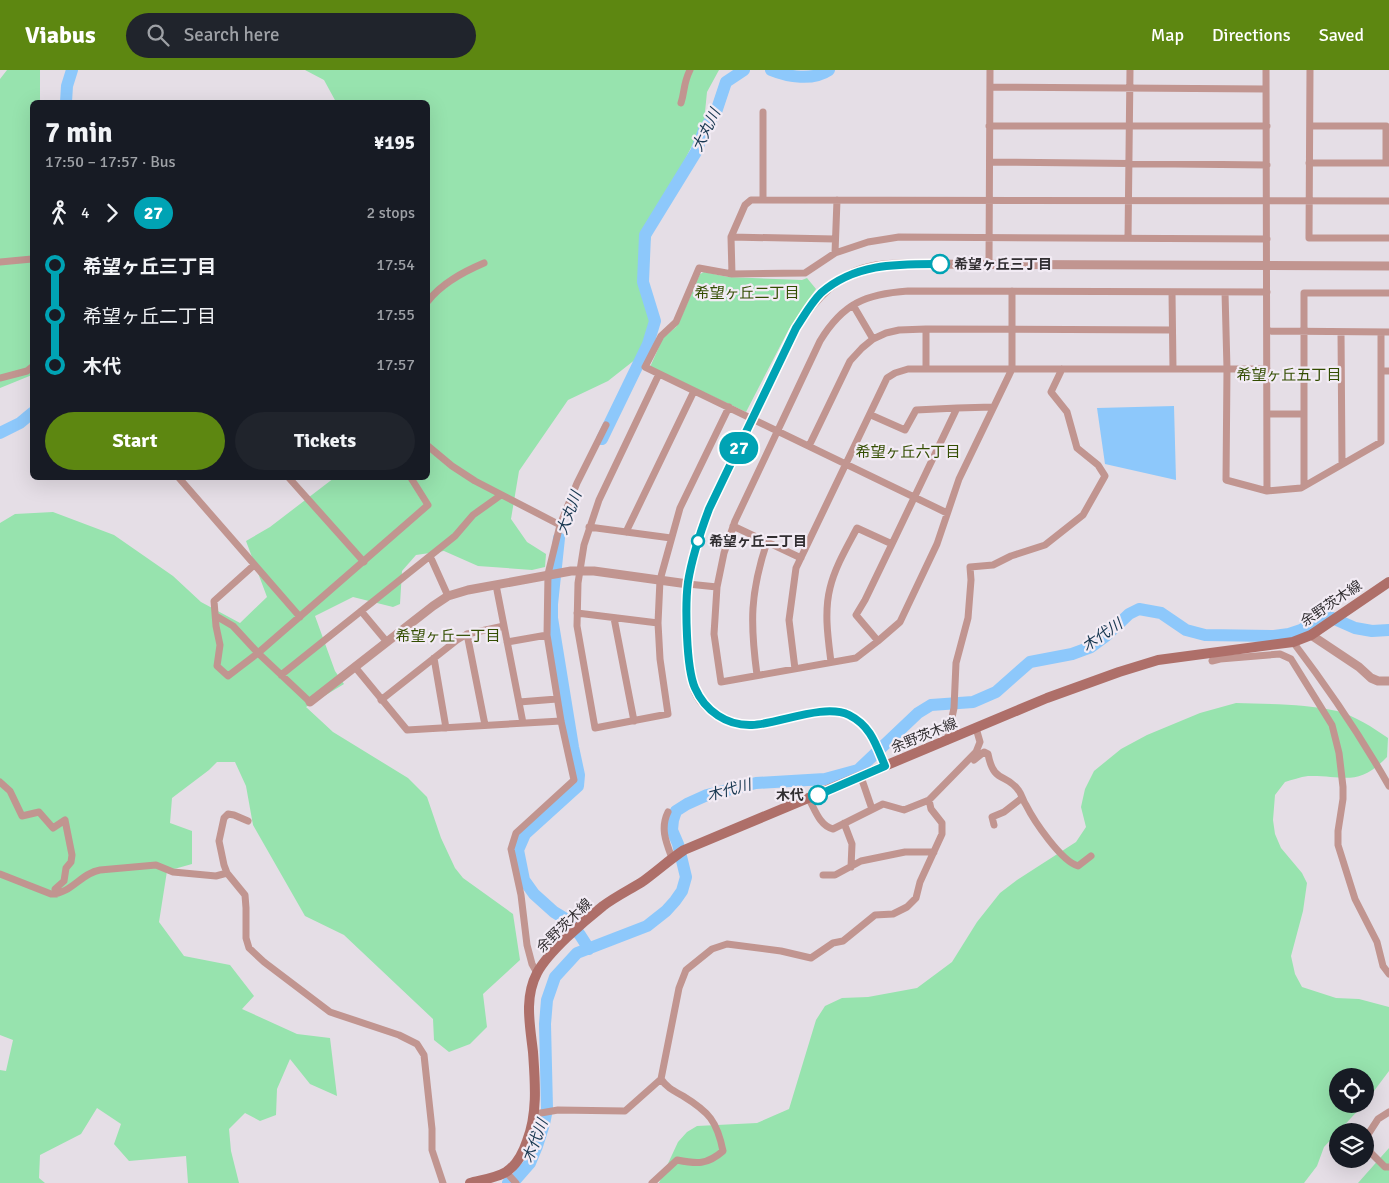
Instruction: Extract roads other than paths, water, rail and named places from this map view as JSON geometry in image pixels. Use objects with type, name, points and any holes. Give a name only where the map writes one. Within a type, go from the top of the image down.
[{"type":"main road","name":"余野茨木線","points":[[506,1172],[519,1160],[531,1132],[534,1114],[534,1062],[528,1007],[530,992],[537,973],[546,960],[603,906],[643,881],[677,854],[861,777],[884,764],[947,741],[1047,698],[1145,663],[1173,657],[1293,642],[1311,635],[1389,582]]},
{"type":"main road","points":[[470,1183],[506,1172]]},
{"type":"street","points":[[681,104],[683,85],[690,70]]},
{"type":"street","points":[[989,264],[990,70]]},
{"type":"street","points":[[1128,238],[1130,70]]},
{"type":"street","points":[[1266,70],[1267,491]]},
{"type":"street","points":[[1310,70],[1309,238],[1389,238]]},
{"type":"street","points":[[990,87],[1266,89]]},
{"type":"street","points":[[763,112],[763,200]]},
{"type":"street","points":[[990,126],[1266,126]]},
{"type":"street","points":[[1310,126],[1386,126],[1387,163],[1310,163]]},
{"type":"street","points":[[990,162],[1267,165]]},
{"type":"street","points":[[732,274],[732,237],[745,205],[751,200],[1389,201]]},
{"type":"street","points":[[835,252],[837,200]]},
{"type":"street","points":[[732,237],[835,239]]},
{"type":"street","points":[[947,513],[645,367],[661,336],[676,322],[699,268],[732,274],[805,273],[835,252],[868,242],[899,237],[1267,239]]},
{"type":"street","points":[[0,262],[30,259]]},
{"type":"street","points":[[430,299],[462,272],[484,263]]},
{"type":"street","points":[[884,764],[869,730],[848,714],[838,712],[818,713],[753,725],[727,721],[712,712],[700,698],[694,686],[688,649],[688,584],[701,530],[709,509],[796,328],[820,294],[838,280],[850,274],[875,266],[906,264],[1389,266]]},
{"type":"street","points":[[1012,291],[1012,369],[959,479],[937,544],[900,622],[856,658],[721,682],[714,634],[717,587],[724,553],[733,526],[825,333],[840,315],[853,305],[865,298],[892,292],[1012,291],[1267,292]]},
{"type":"street","points":[[1172,292],[1173,369]]},
{"type":"street","points":[[1225,292],[1227,369],[1226,480],[1267,491],[1301,488],[1381,442],[1385,332],[1267,331]]},
{"type":"street","points":[[1304,486],[1304,293],[1389,293]]},
{"type":"street","points":[[853,305],[873,339]]},
{"type":"street","points":[[809,446],[850,361],[873,339],[886,333],[899,330],[926,329],[1172,330]]},
{"type":"street","points":[[926,329],[926,368]]},
{"type":"street","points":[[1342,332],[1342,464]]},
{"type":"street","points":[[795,668],[790,620],[796,568],[845,464],[871,415],[887,378],[900,370],[926,368],[1267,369]]},
{"type":"street","points":[[0,378],[30,369]]},
{"type":"street","points":[[947,741],[954,708],[956,663],[968,618],[971,580],[970,567],[993,565],[1012,556],[1045,545],[1083,515],[1105,476],[1098,465],[1077,448],[1067,412],[1051,392],[1062,369]]},
{"type":"street","points":[[660,374],[599,500],[584,545],[580,571],[577,626],[595,728],[668,714],[660,659],[658,623],[660,580],[680,508],[729,407]]},
{"type":"street","points":[[626,532],[694,391]]},
{"type":"street","points":[[871,415],[905,430],[916,410],[993,407]]},
{"type":"street","points":[[878,641],[856,615],[865,600],[957,408]]},
{"type":"street","points":[[1267,414],[1304,414]]},
{"type":"street","points":[[537,973],[532,964],[527,945],[521,895],[511,849],[516,833],[574,780],[561,721],[547,635],[552,574],[560,525],[577,483],[606,425]]},
{"type":"street","points":[[430,448],[452,466],[501,495],[560,525]]},
{"type":"street","points":[[180,480],[300,617]]},
{"type":"street","points":[[291,480],[364,562]]},
{"type":"street","points":[[254,565],[214,601],[220,645],[217,666],[228,676],[258,654],[428,505],[412,480]]},
{"type":"street","points":[[281,675],[455,536],[473,515],[501,495]]},
{"type":"street","points":[[733,526],[801,558]]},
{"type":"street","points":[[590,527],[671,538]]},
{"type":"street","points":[[831,662],[827,616],[830,590],[835,571],[857,528],[892,544]]},
{"type":"street","points":[[757,676],[752,643],[753,593],[767,542]]},
{"type":"street","points":[[430,556],[448,596]]},
{"type":"street","points":[[216,616],[232,626],[258,654],[310,702],[433,606],[448,596],[468,590],[552,574],[580,571],[717,587]]},
{"type":"street","points":[[496,585],[524,723]]},
{"type":"street","points":[[361,611],[387,642]]},
{"type":"street","points":[[577,613],[658,623]]},
{"type":"street","points":[[614,618],[634,721]]},
{"type":"street","points":[[381,700],[467,634],[504,626]]},
{"type":"street","points":[[467,634],[486,725]]},
{"type":"street","points":[[507,642],[547,635]]},
{"type":"street","points":[[1311,635],[1359,667],[1371,678],[1378,681],[1389,681]]},
{"type":"street","points":[[1293,642],[1364,741],[1389,786]]},
{"type":"street","points":[[1212,662],[1220,659],[1280,654],[1291,660],[1332,725],[1343,787],[1338,845],[1354,899],[1377,942],[1382,966],[1389,974]]},
{"type":"street","points":[[434,658],[446,728]]},
{"type":"street","points":[[355,667],[407,730],[561,721]]},
{"type":"street","points":[[519,702],[557,699]]},
{"type":"street","points":[[809,799],[822,823],[833,829],[883,804],[904,810],[929,800],[976,752],[980,742],[976,728]]},
{"type":"street","points":[[963,766],[984,752],[987,752],[993,771],[1019,790],[1041,830],[1065,857],[1078,866],[1091,856]]},
{"type":"street","points":[[861,777],[872,809]]},
{"type":"street","points":[[0,782],[10,791],[22,816],[39,812],[53,828],[65,820],[72,855],[71,862],[66,868],[64,881],[56,889],[56,894]]},
{"type":"street","points":[[994,825],[992,817],[1004,812],[1022,798]]},
{"type":"street","points":[[652,1183],[677,1160],[695,1164],[713,1160],[723,1152],[720,1135],[710,1115],[694,1103],[666,1087],[662,1079],[679,988],[686,970],[712,949],[727,944],[781,951],[811,958],[833,943],[843,940],[875,915],[893,914],[907,907],[916,898],[920,882],[942,834],[942,823],[931,809],[929,800]]},
{"type":"street","points":[[668,812],[664,824],[666,840],[677,854]]},
{"type":"street","points":[[248,821],[228,814],[224,818],[219,841],[227,874],[245,894],[246,938],[249,948],[264,962],[330,1012],[399,1035],[417,1044],[424,1055],[432,1129],[432,1150],[443,1183]]},
{"type":"street","points":[[844,823],[852,844],[850,867]]},
{"type":"street","points":[[824,875],[835,875],[860,861],[905,852],[934,852]]},
{"type":"street","points":[[0,874],[51,894],[60,894],[92,871],[100,870],[156,865],[173,872],[216,876],[227,874]]},
{"type":"street","points":[[534,1114],[558,1110],[624,1111],[662,1079]]},
{"type":"street","points":[[1389,1112],[1378,1119],[1367,1136],[1369,1151],[1385,1166],[1389,1167]]},
{"type":"street","points":[[506,1172],[516,1183]]},
{"type":"water","points":[[1174,406],[1176,480],[1105,464],[1097,408]]},
{"type":"waterway","points":[[66,100],[67,86],[72,70]]},
{"type":"waterway","name":"大丸川","points":[[602,439],[648,344],[655,321],[643,282],[645,235],[696,152],[704,130],[716,112],[726,82],[744,70]]},
{"type":"waterway","name":"大丸川","points":[[771,70],[800,77],[816,76],[829,70]]},
{"type":"waterway","points":[[0,433],[20,423],[30,415]]},
{"type":"waterway","name":"大丸川","points":[[559,538],[552,618],[579,775],[578,786],[525,834],[518,850],[524,880],[534,894],[554,912],[569,921],[589,949]]},
{"type":"waterway","name":"木代川","points":[[508,1183],[516,1179],[530,1163],[544,1124],[547,1109],[545,1024],[547,1000],[555,977],[577,953],[647,926],[675,901],[682,891],[686,877],[678,844],[672,830],[673,820],[676,811],[687,804],[707,795],[756,783],[825,779],[858,770],[918,713],[931,705],[973,702],[996,692],[1030,662],[1072,654],[1091,647],[1106,636],[1129,614],[1139,609],[1161,613],[1186,630],[1205,635],[1274,636],[1289,634],[1301,630],[1320,619],[1330,617],[1355,628],[1372,631],[1389,630]]},
{"type":"place","name":"希望ヶ丘三丁目","points":[[940,264]]},
{"type":"place","name":"希望ヶ丘二丁目","points":[[698,541]]},
{"type":"place","name":"木代","points":[[818,795]]},
{"type":"district","name":"希望ヶ丘二丁目","points":[[747,293]]},
{"type":"district","name":"希望ヶ丘五丁目","points":[[1289,375]]},
{"type":"district","name":"希望ヶ丘六丁目","points":[[908,452]]},
{"type":"district","name":"希望ヶ丘一丁目","points":[[448,636]]}]
